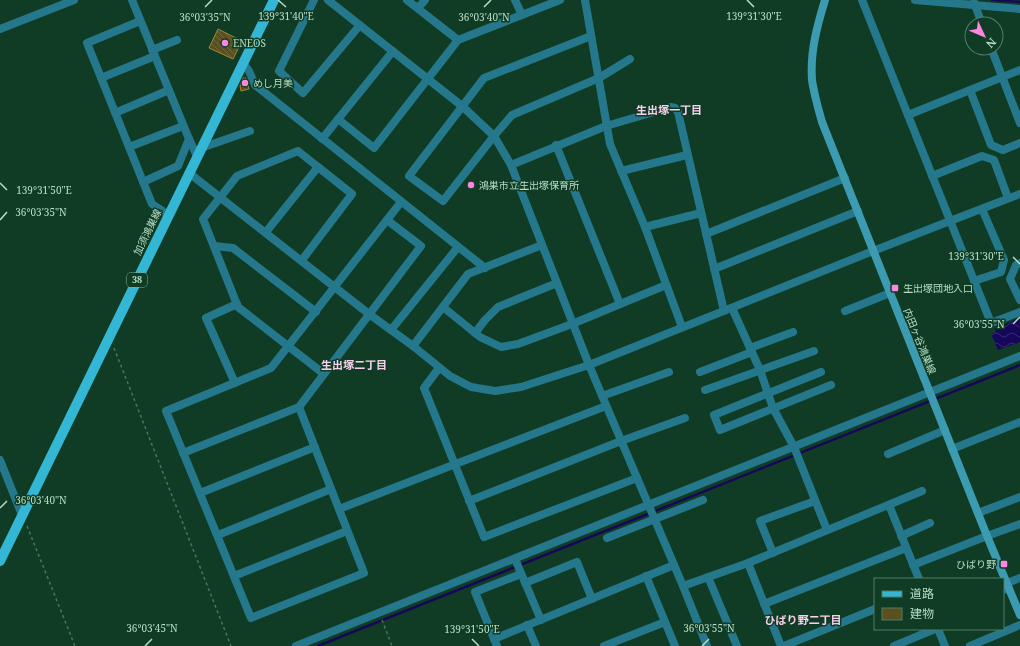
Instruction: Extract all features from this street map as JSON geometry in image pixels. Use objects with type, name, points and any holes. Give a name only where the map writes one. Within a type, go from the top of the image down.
[{"type":"main road","name":"加須鴻巣線","points":[[0,561],[274,0]]},
{"type":"main road","name":"内田ヶ谷鴻巣線","points":[[825,0],[816,30],[813,50],[812,80],[822,122],[1003,578]]},
{"type":"main road","name":"内田ヶ谷鴻巣線","points":[[1006,587],[1020,615]]},
{"type":"street","points":[[0,28],[74,0]]},
{"type":"street","points":[[132,0],[183,126],[189,139],[199,152],[250,131]]},
{"type":"street","points":[[314,0],[279,72],[304,93],[360,25]]},
{"type":"street","points":[[328,0],[462,106],[494,136],[501,146],[511,165],[572,324],[683,586],[706,646]]},
{"type":"street","points":[[407,0],[458,40]]},
{"type":"street","points":[[418,8],[425,0]]},
{"type":"street","points":[[515,0],[522,15]]},
{"type":"street","points":[[338,120],[374,148],[458,40],[560,0]]},
{"type":"street","points":[[585,0],[610,144],[645,227],[682,327]]},
{"type":"street","points":[[862,0],[991,323],[1020,312]]},
{"type":"street","points":[[916,0],[974,3],[1020,9]]},
{"type":"street","points":[[974,3],[979,16]]},
{"type":"street","points":[[140,21],[87,43],[152,204],[169,215]]},
{"type":"street","points":[[591,36],[484,78],[408,176],[443,201],[512,115],[599,78],[630,59]]},
{"type":"street","points":[[101,78],[177,40]]},
{"type":"street","points":[[322,139],[392,51]]},
{"type":"street","points":[[994,56],[1020,120]]},
{"type":"street","points":[[243,63],[255,85],[485,268]]},
{"type":"street","points":[[908,115],[1020,70]]},
{"type":"street","points":[[115,113],[169,90]]},
{"type":"street","points":[[970,90],[991,145],[1003,150],[1020,143]]},
{"type":"street","points":[[511,165],[606,126],[671,107],[675,108],[678,112],[714,269],[728,310],[751,350],[760,370],[767,394],[794,447],[827,530]]},
{"type":"street","points":[[129,147],[183,126]]},
{"type":"street","points":[[143,182],[178,166],[189,139]]},
{"type":"street","points":[[556,146],[620,304]]},
{"type":"street","points":[[302,260],[352,194],[298,151],[236,176],[203,219],[238,307],[324,374]]},
{"type":"street","points":[[621,171],[687,155]]},
{"type":"street","points":[[932,176],[982,156],[994,160],[1008,198]]},
{"type":"street","points":[[266,232],[318,167]]},
{"type":"street","points":[[190,173],[450,376],[471,387],[495,390],[521,387],[589,365],[873,251],[1020,194]]},
{"type":"street","points":[[706,234],[845,178]]},
{"type":"street","points":[[299,407],[364,573],[251,618],[166,411],[271,368],[336,287],[401,202]]},
{"type":"street","points":[[974,281],[1001,272],[1004,260],[982,209]]},
{"type":"street","points":[[714,269],[858,211]]},
{"type":"street","points":[[645,227],[701,213]]},
{"type":"street","points":[[183,452],[299,407],[421,246],[387,220]]},
{"type":"street","points":[[413,346],[468,274],[542,245]]},
{"type":"street","points":[[214,246],[234,248],[316,312]]},
{"type":"street","points":[[392,330],[458,247]]},
{"type":"street","points":[[1020,263],[1016,265],[1010,279],[1020,300]]},
{"type":"street","points":[[475,333],[498,307],[557,283]]},
{"type":"street","points":[[442,307],[480,337],[501,347],[518,344],[572,324],[666,284]]},
{"type":"street","points":[[845,311],[890,293]]},
{"type":"street","points":[[235,383],[206,318],[237,304]]},
{"type":"street","points":[[700,372],[793,332]]},
{"type":"street","points":[[705,390],[814,351]]},
{"type":"street","points":[[296,646],[1020,356]]},
{"type":"street","points":[[439,368],[424,388],[484,537],[637,478]]},
{"type":"street","points":[[602,396],[669,372]]},
{"type":"street","points":[[820,372],[714,415],[720,430],[831,385]]},
{"type":"street","points":[[339,509],[606,406]]},
{"type":"street","points":[[469,501],[621,441],[686,418]]},
{"type":"street","points":[[952,449],[1020,422]]},
{"type":"street","points":[[888,454],[945,430]]},
{"type":"street","points":[[200,493],[314,447]]},
{"type":"street","points":[[0,460],[22,515]]},
{"type":"street","points":[[218,535],[331,489]]},
{"type":"street","points":[[683,586],[748,564],[922,491]]},
{"type":"street","points":[[978,513],[1020,497]]},
{"type":"street","points":[[607,538],[703,500]]},
{"type":"street","points":[[773,553],[760,521],[815,501]]},
{"type":"street","points":[[888,505],[919,578]]},
{"type":"street","points":[[902,536],[930,524]]},
{"type":"street","points":[[913,566],[1020,524]]},
{"type":"street","points":[[234,576],[347,531]]},
{"type":"street","points":[[764,604],[906,548]]},
{"type":"street","points":[[515,559],[541,620]]},
{"type":"street","points":[[525,583],[576,562],[592,598]]},
{"type":"street","points":[[748,564],[783,646],[874,609]]},
{"type":"street","points":[[521,574],[475,592],[495,642],[527,625],[674,565]]},
{"type":"street","points":[[646,576],[675,646]]},
{"type":"street","points":[[708,577],[737,646]]},
{"type":"street","points":[[1006,587],[1020,578]]},
{"type":"street","points":[[604,646],[665,622]]},
{"type":"street","points":[[527,625],[536,646]]},
{"type":"street","points":[[970,646],[1020,625]]},
{"type":"street","points":[[894,646],[933,630]]},
{"type":"street","points":[[938,630],[945,646]]},
{"type":"path","points":[[107,341],[113,346],[231,646]]},
{"type":"path","points":[[22,515],[75,646]]},
{"type":"path","points":[[380,612],[392,646]]},
{"type":"water","points":[[1020,318],[1020,342],[998,350],[991,334],[996,332],[995,328]]},
{"type":"building","points":[[218,29],[242,41],[233,59],[209,48]]},
{"type":"building","points":[[243,78],[246,78],[249,89],[241,91],[240,86]]},
{"type":"waterway","points":[[992,0],[1020,2]]},
{"type":"waterway","points":[[318,646],[1020,365]]},
{"type":"place","name":"ENEOS","points":[[225,43]]},
{"type":"place","name":"めし月美","points":[[245,83]]},
{"type":"place","name":"鴻巣市立生出塚保育所","points":[[471,185]]},
{"type":"place","name":"生出塚団地入口","points":[[895,288]]},
{"type":"place","name":"ひばり野","points":[[1004,564]]},
{"type":"district","name":"生出塚一丁目","points":[[669,110]]},
{"type":"district","name":"生出塚二丁目","points":[[354,365]]},
{"type":"district","name":"ひばり野二丁目","points":[[803,620]]}]
